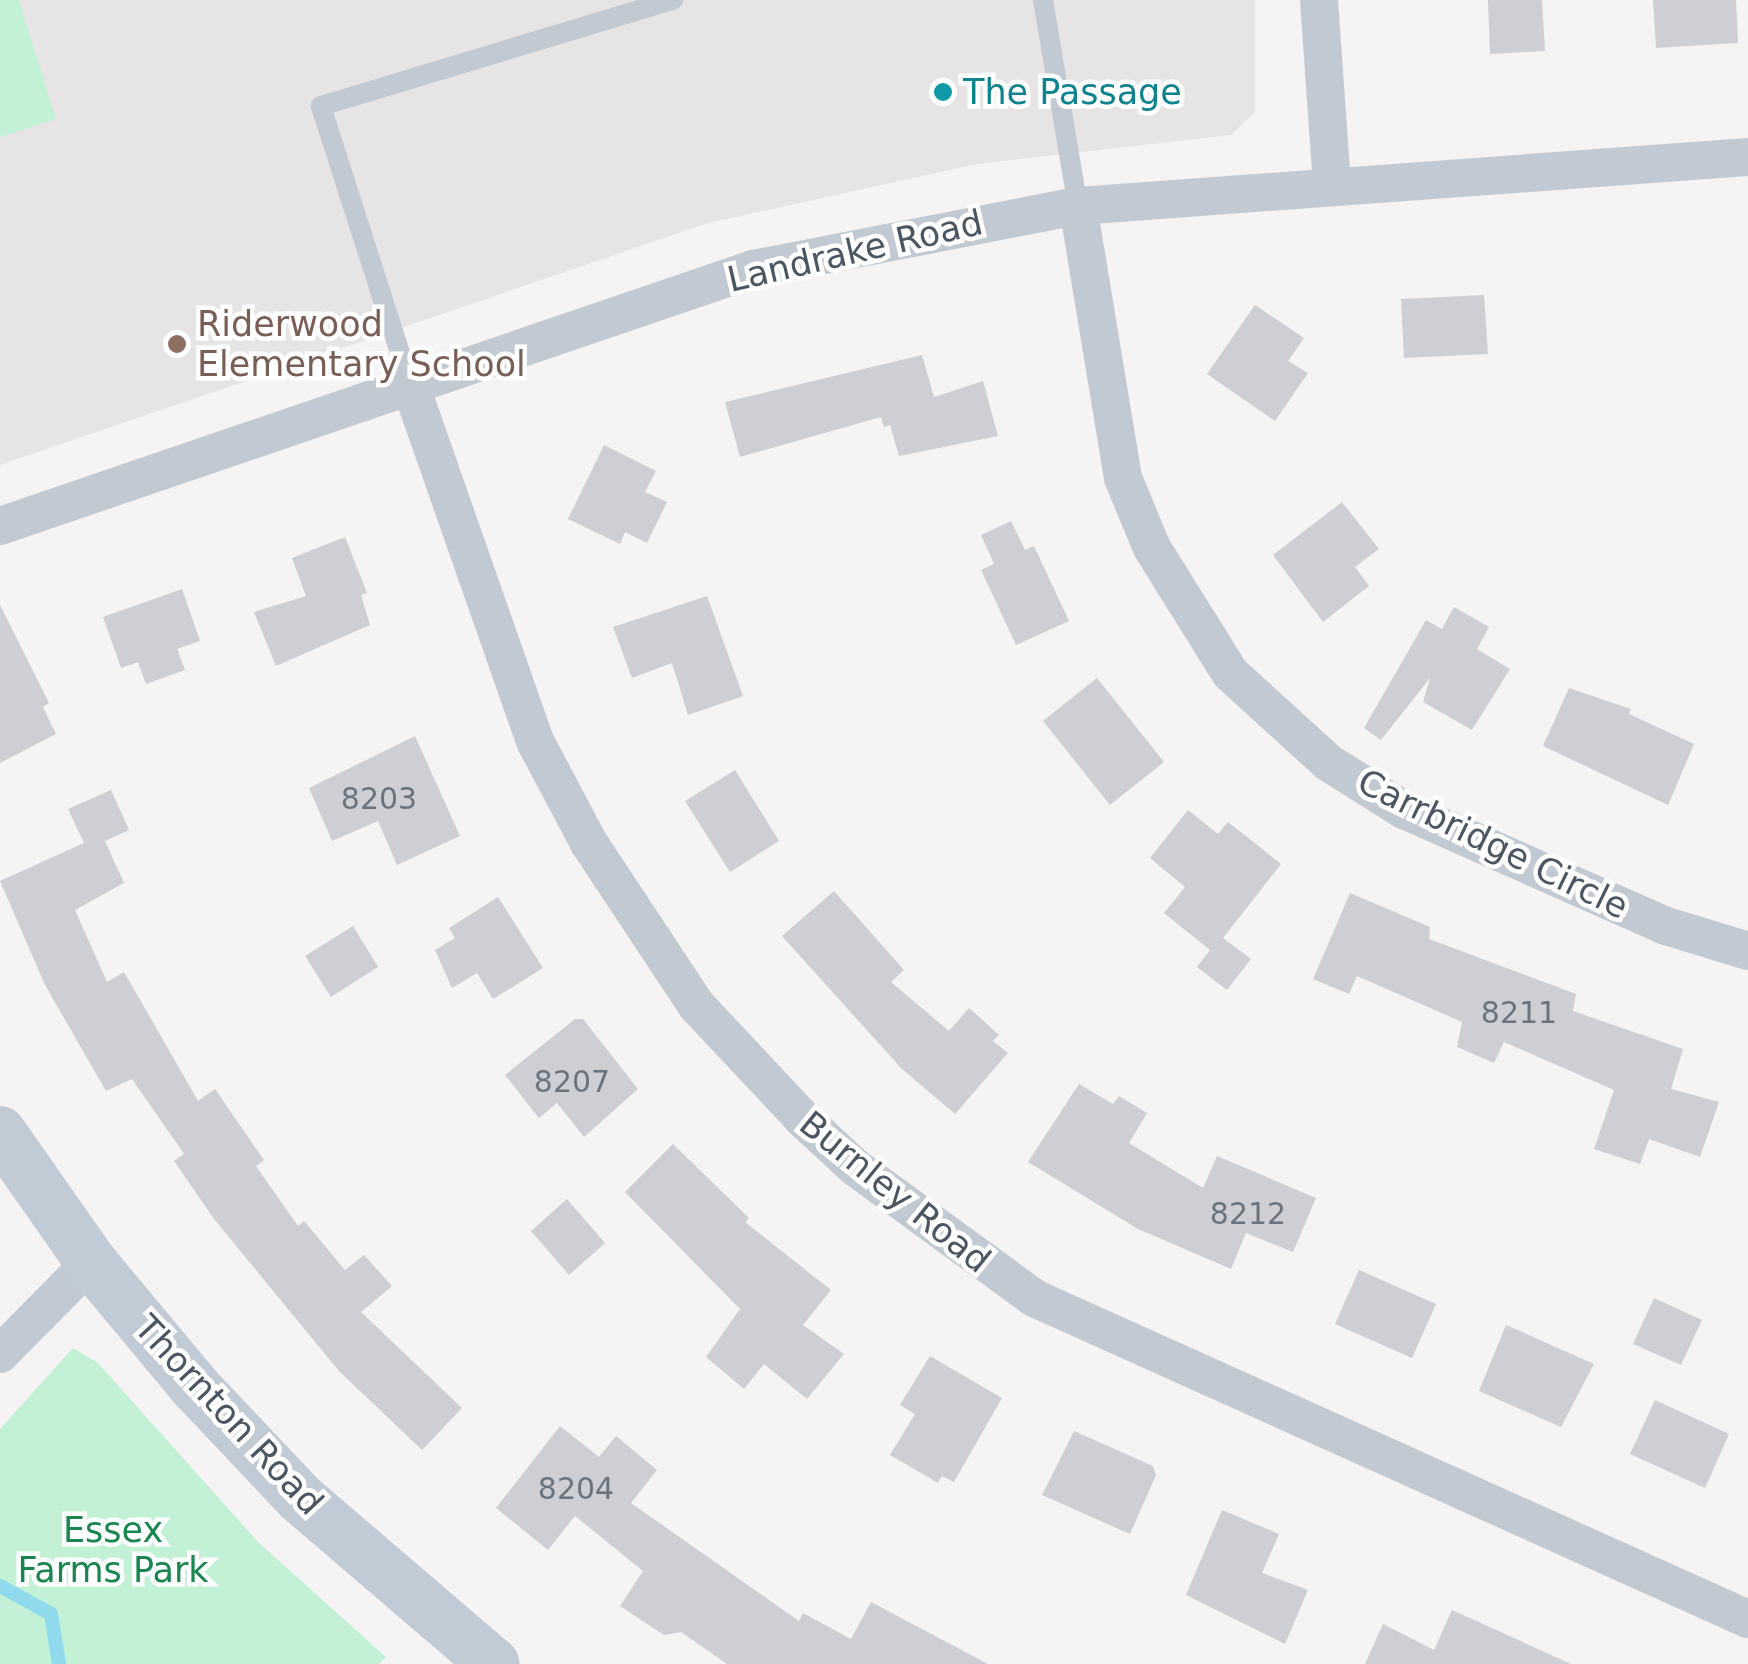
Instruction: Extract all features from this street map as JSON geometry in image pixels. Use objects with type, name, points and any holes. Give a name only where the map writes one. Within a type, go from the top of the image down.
[{"type":"street","points":[[1320,0],[1332,184]]},
{"type":"street","name":"Landrake Road","points":[[0,526],[753,269],[1078,206],[1332,184],[1748,157]]},
{"type":"street","name":"Carrbridge Circle","points":[[1078,206],[1124,478],[1152,548],[1230,673],[1328,763],[1404,810],[1663,925],[1748,951]]},
{"type":"street","name":"Burnley Road","points":[[411,387],[536,742],[588,843],[697,1006],[817,1132],[983,1266],[1050,1307],[1748,1619]]},
{"type":"street","name":"Thornton Road","points":[[0,1132],[91,1262],[196,1388],[300,1498],[494,1664]]},
{"type":"street","points":[[0,1354],[91,1262]]},
{"type":"lane","points":[[411,387],[321,106],[673,0]]},
{"type":"lane","points":[[1043,0],[1078,206]]},
{"type":"shaded area","name":"Riderwood Elementary School","points":[[0,0],[1255,0],[1255,112],[1231,135],[977,164],[708,223],[0,465]]},
{"type":"green space","points":[[0,0],[19,0],[56,119],[0,137]]},
{"type":"green space","name":"Essex Farms Park","points":[[73,1348],[98,1363],[259,1543],[386,1657],[379,1664],[0,1664],[0,1429]]},
{"type":"building","points":[[1488,0],[1542,0],[1545,51],[1490,54]]},
{"type":"building","points":[[1653,0],[1736,0],[1738,43],[1656,48]]},
{"type":"building","points":[[1484,295],[1488,354],[1404,358],[1401,299]]},
{"type":"building","points":[[1255,305],[1304,338],[1288,361],[1308,373],[1275,421],[1207,374]]},
{"type":"building","points":[[922,355],[934,397],[983,381],[998,436],[899,456],[890,425],[884,427],[881,417],[740,457],[725,402]]},
{"type":"building","points":[[604,445],[656,471],[645,492],[667,502],[647,543],[625,532],[620,544],[568,519]]},
{"type":"building","points":[[1342,502],[1379,549],[1355,567],[1369,586],[1323,622],[1273,555]]},
{"type":"building","points":[[1011,521],[1025,550],[1034,546],[1069,621],[1016,645],[981,570],[994,564],[981,535]]},
{"type":"building","points":[[345,537],[367,593],[361,595],[370,625],[276,666],[254,612],[306,596],[292,558]]},
{"type":"building","points":[[182,589],[200,641],[177,649],[185,670],[146,684],[138,662],[121,668],[103,617]]},
{"type":"building","points":[[707,596],[743,696],[688,715],[672,663],[632,678],[613,627]]},
{"type":"building","points":[[0,605],[49,703],[43,707],[56,734],[0,763]]},
{"type":"building","points":[[1454,607],[1489,627],[1477,649],[1510,669],[1472,730],[1423,702],[1430,678],[1381,740],[1364,728],[1426,620],[1442,629]]},
{"type":"building","points":[[1097,678],[1164,762],[1110,805],[1043,721]]},
{"type":"building","points":[[1569,688],[1631,709],[1629,714],[1694,744],[1668,805],[1543,746]]},
{"type":"building","points":[[415,736],[460,836],[397,865],[378,821],[332,841],[309,788]]},
{"type":"building","points":[[735,770],[779,841],[730,872],[685,801]]},
{"type":"building","points":[[111,790],[129,830],[105,841],[124,883],[75,910],[107,982],[124,972],[198,1101],[215,1089],[264,1160],[256,1166],[298,1226],[304,1221],[345,1270],[364,1255],[392,1286],[361,1312],[462,1408],[422,1450],[339,1371],[214,1219],[174,1161],[184,1154],[132,1079],[106,1091],[45,985],[0,881],[84,843],[68,809]]},
{"type":"building","points":[[1188,810],[1218,834],[1228,822],[1281,864],[1223,938],[1251,959],[1227,990],[1197,967],[1210,950],[1164,913],[1185,887],[1150,858]]},
{"type":"building","points":[[834,891],[904,970],[891,982],[949,1031],[969,1008],[999,1035],[993,1041],[1008,1053],[955,1114],[901,1068],[782,936]]},
{"type":"building","points":[[1350,893],[1430,927],[1429,939],[1576,994],[1573,1011],[1683,1049],[1671,1089],[1719,1102],[1700,1157],[1649,1139],[1640,1164],[1594,1149],[1614,1090],[1504,1042],[1494,1063],[1457,1047],[1462,1022],[1357,976],[1349,994],[1313,979]]},
{"type":"building","points":[[498,897],[543,968],[493,999],[477,973],[452,988],[435,950],[455,938],[449,928]]},
{"type":"building","points":[[353,926],[378,967],[331,997],[305,956]]},
{"type":"building","points":[[575,1019],[583,1019],[638,1089],[584,1137],[557,1103],[539,1118],[505,1075]]},
{"type":"building","points":[[1079,1084],[1113,1104],[1119,1096],[1147,1113],[1129,1143],[1203,1188],[1217,1156],[1316,1198],[1293,1252],[1246,1233],[1231,1269],[1138,1229],[1028,1162]]},
{"type":"building","points":[[673,1144],[749,1218],[745,1222],[831,1290],[803,1325],[844,1354],[807,1399],[764,1364],[744,1389],[706,1357],[740,1309],[625,1192]]},
{"type":"building","points":[[567,1199],[605,1243],[569,1275],[531,1231]]},
{"type":"building","points":[[1359,1270],[1436,1304],[1412,1358],[1335,1324]]},
{"type":"building","points":[[1654,1298],[1702,1320],[1681,1365],[1633,1344]]},
{"type":"building","points":[[1506,1325],[1594,1364],[1561,1427],[1479,1391]]},
{"type":"building","points":[[930,1356],[1002,1398],[954,1482],[942,1476],[938,1483],[890,1455],[915,1414],[900,1405]]},
{"type":"building","points":[[1655,1400],[1729,1434],[1705,1488],[1630,1454]]},
{"type":"building","points":[[560,1426],[599,1457],[616,1436],[657,1470],[631,1503],[799,1621],[803,1613],[851,1639],[871,1602],[988,1664],[727,1664],[681,1632],[664,1635],[620,1606],[643,1571],[575,1516],[548,1550],[496,1508]]},
{"type":"building","points":[[1074,1431],[1153,1466],[1156,1475],[1130,1534],[1042,1495]]},
{"type":"building","points":[[1222,1510],[1279,1534],[1262,1573],[1308,1590],[1285,1644],[1186,1595]]},
{"type":"building","points":[[1452,1610],[1571,1664],[1365,1664],[1383,1624],[1434,1650]]},
{"type":"waterway","points":[[0,1586],[51,1614],[59,1664]]},
{"type":"place","name":"The Passage","points":[[943,92]]},
{"type":"place","name":"Riderwood Elementary School","points":[[177,344]]}]
